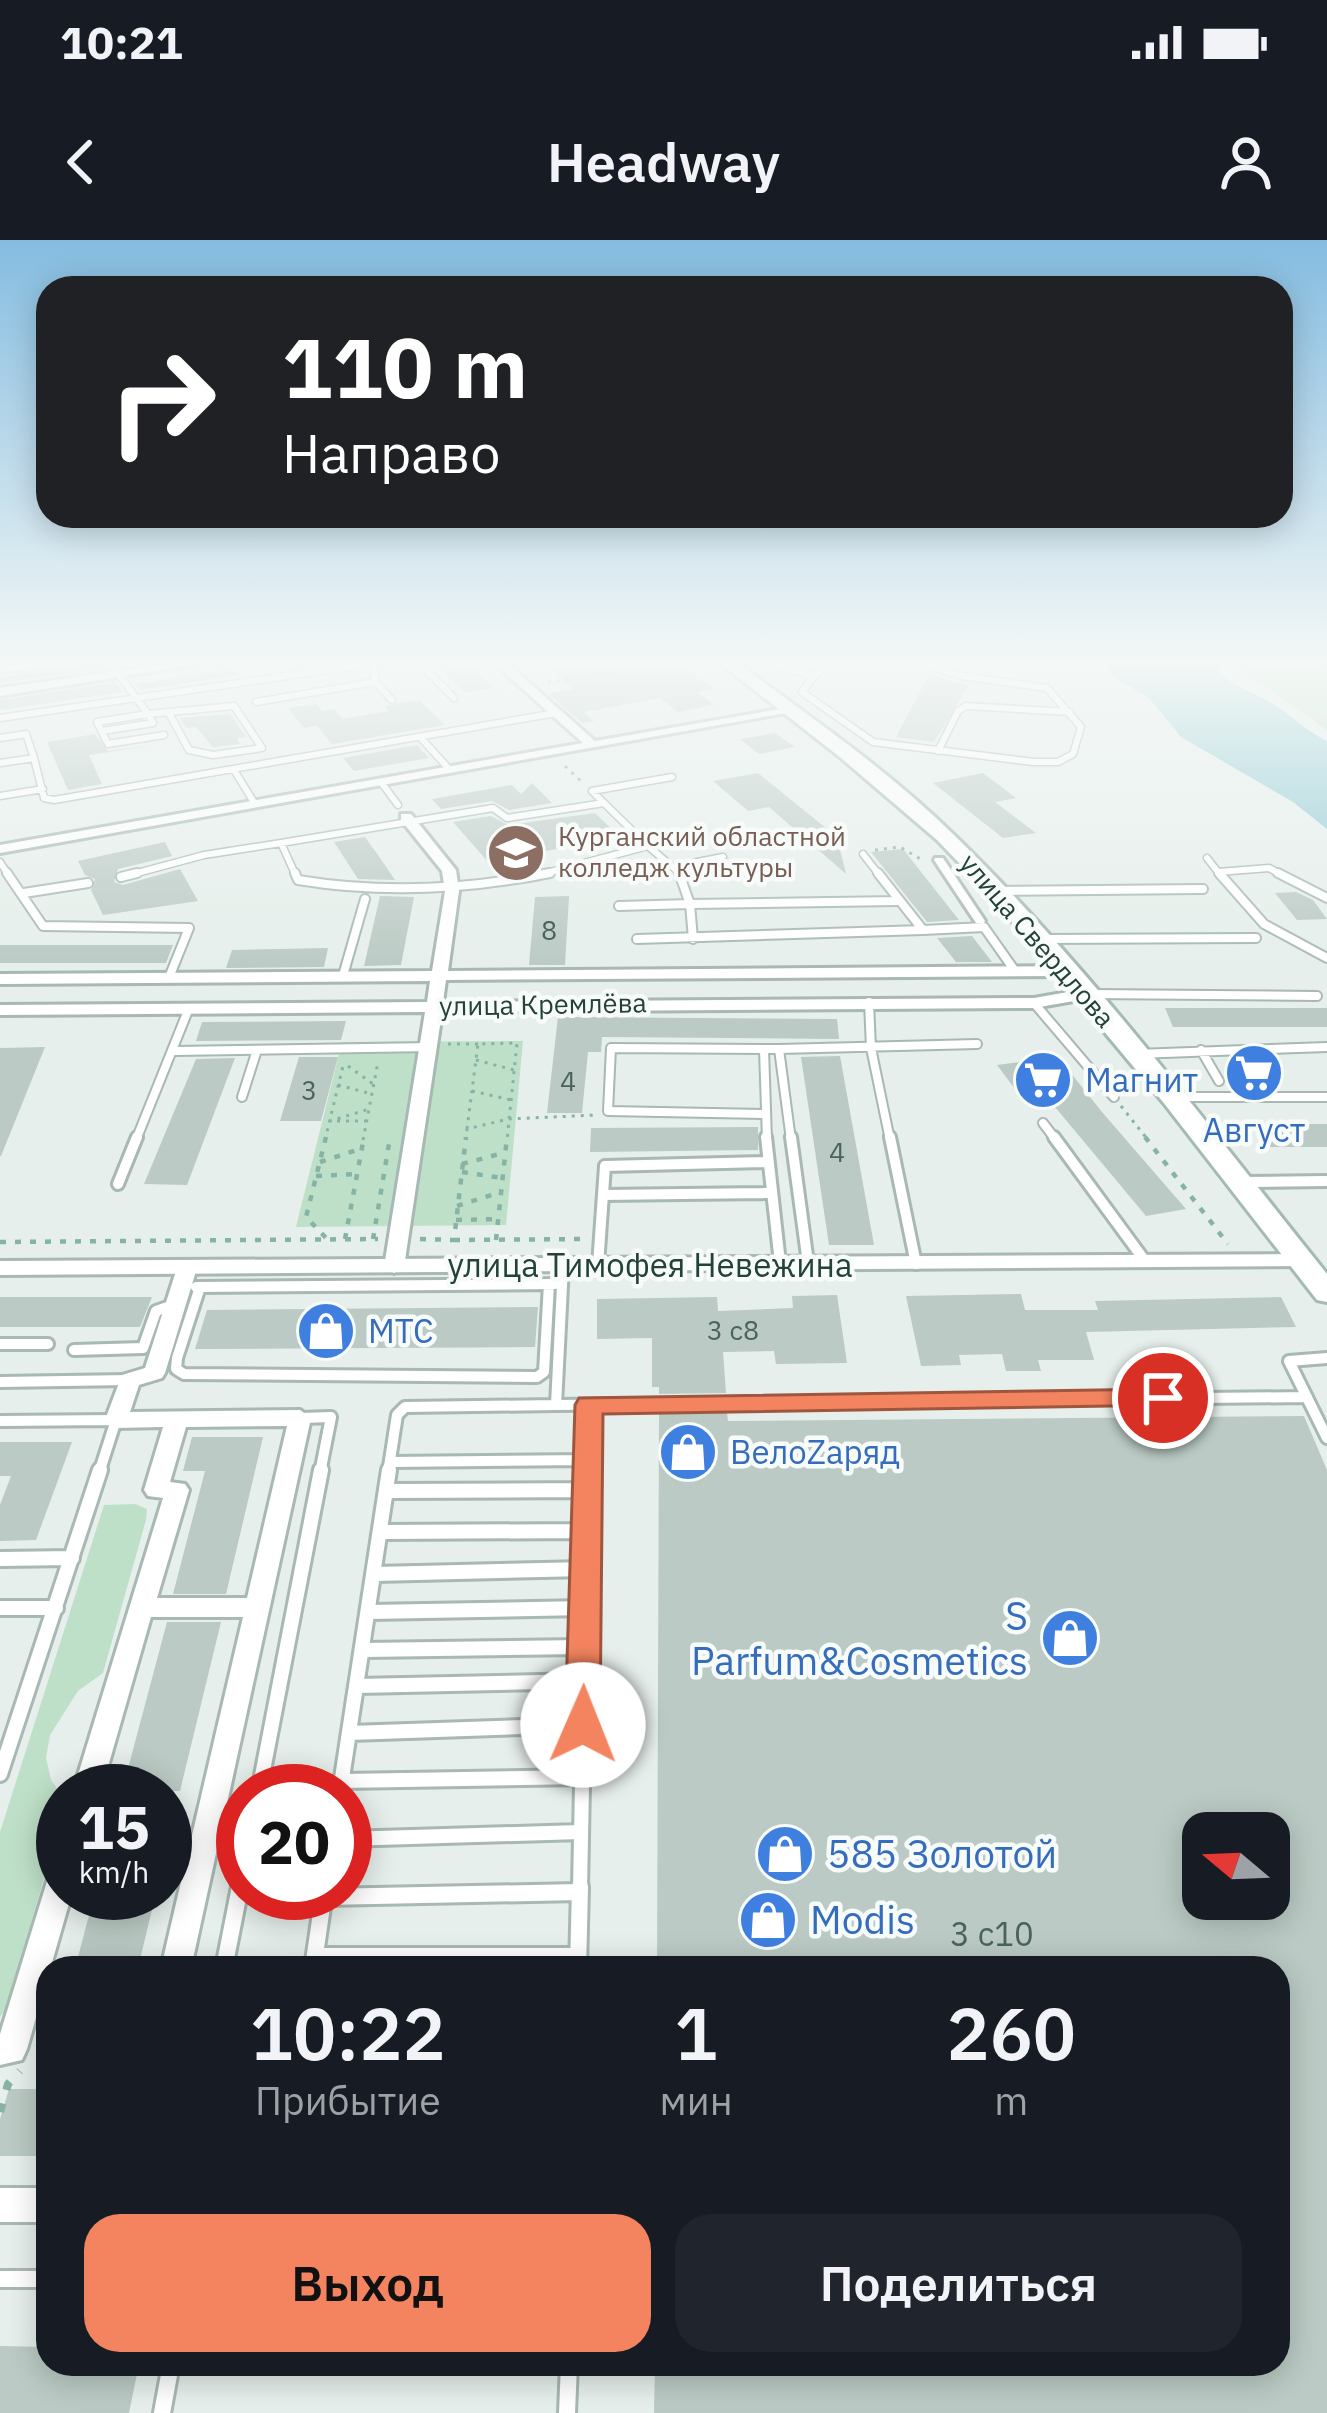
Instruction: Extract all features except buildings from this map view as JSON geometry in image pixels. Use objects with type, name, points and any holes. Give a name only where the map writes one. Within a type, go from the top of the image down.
[{"type":"main road","name":"улица Свердлова","points":[[858,765],[944,836],[998,891],[1172,1097],[1327,1293]]},
{"type":"street","points":[[0,849],[476,765]]},
{"type":"street","points":[[394,1267],[452,891],[448,870],[404,814]]},
{"type":"street","points":[[939,860],[982,924]]},
{"type":"street","points":[[1015,971],[1034,1003]]},
{"type":"street","name":"улица Кремлёва","points":[[0,979],[441,972],[1064,971]]},
{"type":"street","name":"улица Кремлёва","points":[[0,1010],[1034,1003],[1085,994]]},
{"type":"street","name":"улица Тимофея Невежина","points":[[0,1268],[186,1287],[394,1267],[558,1278],[598,1265],[1301,1261]]},
{"type":"street","points":[[179,1956],[300,1418],[116,1420],[130,1380],[154,1373],[186,1287]]},
{"type":"street","points":[[96,1764],[177,1490],[156,1490],[177,1419]]},
{"type":"street","points":[[141,1608],[256,1607]]},
{"type":"street","points":[[192,1869],[198,1869]]},
{"type":"street","points":[[39,1956],[50,1920]]},
{"type":"street","points":[[0,2050],[11,2049],[36,1965]]},
{"type":"street","points":[[0,2205],[36,2205]]},
{"type":"lane","points":[[36,765],[44,798],[54,800],[261,765]]},
{"type":"lane","points":[[446,765],[450,770]]},
{"type":"lane","points":[[235,770],[255,804]]},
{"type":"lane","points":[[592,791],[672,777]]},
{"type":"lane","points":[[381,782],[404,814]]},
{"type":"lane","points":[[0,796],[43,789]]},
{"type":"lane","points":[[592,791],[683,876],[693,939]]},
{"type":"lane","points":[[121,877],[404,814],[494,808],[507,818],[604,803]]},
{"type":"lane","points":[[281,843],[298,880],[362,890],[452,891],[556,871],[615,850],[648,846]]},
{"type":"lane","points":[[865,852],[923,930]]},
{"type":"lane","points":[[672,867],[723,857]]},
{"type":"lane","points":[[1207,858],[1264,924],[1327,958]]},
{"type":"lane","points":[[0,862],[43,926],[189,928],[170,975]]},
{"type":"lane","points":[[1218,872],[1269,868],[1327,898]]},
{"type":"lane","points":[[24,893],[88,883]]},
{"type":"lane","points":[[998,891],[1203,889]]},
{"type":"lane","points":[[344,973],[365,899]]},
{"type":"lane","points":[[619,906],[897,901]]},
{"type":"lane","points":[[637,939],[982,924],[1015,971]]},
{"type":"lane","points":[[1039,939],[1256,938]]},
{"type":"lane","points":[[1085,994],[1317,995]]},
{"type":"lane","points":[[869,1002],[872,1048],[916,1264]]},
{"type":"lane","points":[[1034,1003],[1114,1097]]},
{"type":"lane","points":[[118,1184],[189,1008]]},
{"type":"lane","points":[[764,1114],[608,1111],[611,1048],[977,1044]]},
{"type":"lane","points":[[175,1051],[431,1046]]},
{"type":"lane","points":[[1134,1054],[1327,1047]]},
{"type":"lane","points":[[764,1049],[764,1114],[780,1263]]},
{"type":"lane","points":[[779,1049],[808,1263]]},
{"type":"lane","points":[[242,1097],[257,1050]]},
{"type":"lane","points":[[1201,1050],[1219,1081]]},
{"type":"lane","points":[[1172,1097],[1327,1097]]},
{"type":"lane","points":[[1043,1123],[1145,1261]]},
{"type":"lane","points":[[598,1265],[605,1166],[768,1162]]},
{"type":"lane","points":[[1239,1182],[1327,1181]]},
{"type":"lane","points":[[603,1195],[771,1193]]},
{"type":"lane","points":[[186,1287],[176,1370],[184,1374],[537,1377],[544,1372],[558,1278]]},
{"type":"lane","points":[[74,1350],[143,1348],[156,1310],[186,1287],[558,1278]]},
{"type":"lane","points":[[556,1405],[558,1278]]},
{"type":"lane","points":[[0,1344],[48,1344]]},
{"type":"lane","points":[[1327,1358],[1289,1361],[1327,1438]]},
{"type":"lane","points":[[0,1382],[130,1380]]},
{"type":"lane","points":[[345,1764],[397,1415],[405,1407],[1307,1397]]},
{"type":"lane","points":[[578,1956],[589,1405]]},
{"type":"lane","points":[[264,1764],[331,1417],[300,1418]]},
{"type":"lane","points":[[0,1421],[116,1420],[0,1774]]},
{"type":"lane","points":[[391,1462],[588,1460]]},
{"type":"lane","points":[[387,1491],[588,1490]]},
{"type":"lane","points":[[381,1532],[586,1531]]},
{"type":"lane","points":[[0,1559],[71,1558]]},
{"type":"lane","points":[[375,1574],[586,1569]]},
{"type":"lane","points":[[0,1609],[56,1608]]},
{"type":"lane","points":[[369,1612],[585,1608]]},
{"type":"lane","points":[[363,1650],[584,1647]]},
{"type":"lane","points":[[357,1686],[584,1681]]},
{"type":"lane","points":[[350,1733],[583,1725]]},
{"type":"lane","points":[[372,1785],[582,1777]]},
{"type":"lane","points":[[372,1837],[580,1832]]},
{"type":"lane","points":[[372,1894],[579,1892]]},
{"type":"lane","points":[[226,1956],[233,1920]]},
{"type":"lane","points":[[315,1956],[320,1920]]},
{"type":"lane","points":[[0,2279],[36,2279]]},
{"type":"lane","points":[[162,2413],[169,2376]]},
{"type":"lane","points":[[567,2413],[568,2376]]},
{"type":"path","points":[[565,765],[592,791]]},
{"type":"path","points":[[865,852],[901,847],[918,861],[939,860]]},
{"type":"path","points":[[431,1046],[518,1043],[496,1240]]},
{"type":"path","points":[[454,1240],[478,1044]]},
{"type":"path","points":[[345,1239],[380,1048]]},
{"type":"path","points":[[476,1060],[514,1070]]},
{"type":"path","points":[[327,1239],[307,1217],[344,1062],[374,1085]]},
{"type":"path","points":[[338,1084],[372,1094]]},
{"type":"path","points":[[472,1091],[511,1100]]},
{"type":"path","points":[[1114,1097],[1241,1261]]},
{"type":"path","points":[[330,1121],[369,1109]]},
{"type":"path","points":[[467,1129],[508,1119],[586,1119],[608,1111]]},
{"type":"path","points":[[330,1121],[367,1121]]},
{"type":"path","points":[[320,1162],[362,1148]]},
{"type":"path","points":[[462,1168],[505,1153]]},
{"type":"path","points":[[462,1168],[502,1178]]},
{"type":"path","points":[[316,1176],[357,1174]]},
{"type":"path","points":[[458,1206],[501,1192]]},
{"type":"path","points":[[456,1220],[498,1219]]},
{"type":"path","points":[[0,1242],[600,1239]]},
{"type":"green space","points":[[523,1041],[506,1225],[296,1227],[342,1042]]},
{"type":"green space","points":[[135,1504],[147,1509],[146,1520],[103,1673],[78,1691],[50,1735],[47,1764],[36,1764],[36,1906],[7,2008],[0,2017],[0,1832],[104,1505]]},
{"type":"water","points":[[1230,765],[1327,765],[1327,829],[1293,802]]},
{"type":"place","name":"Курганский областной колледж культуры","points":[[516,853]]},
{"type":"place","name":"Август","points":[[1254,1073]]},
{"type":"place","name":"Магнит","points":[[1043,1080]]},
{"type":"place","name":"МТС","points":[[326,1331]]},
{"type":"place","name":"ВелоZаряд","points":[[688,1452]]},
{"type":"place","name":"S Parfum&Cosmetics","points":[[1070,1638]]},
{"type":"place","name":"585 Золотой","points":[[785,1854]]},
{"type":"place","name":"Modis","points":[[768,1920]]},
{"type":"route","points":[[583,1725],[589,1405],[1163,1398]]}]
